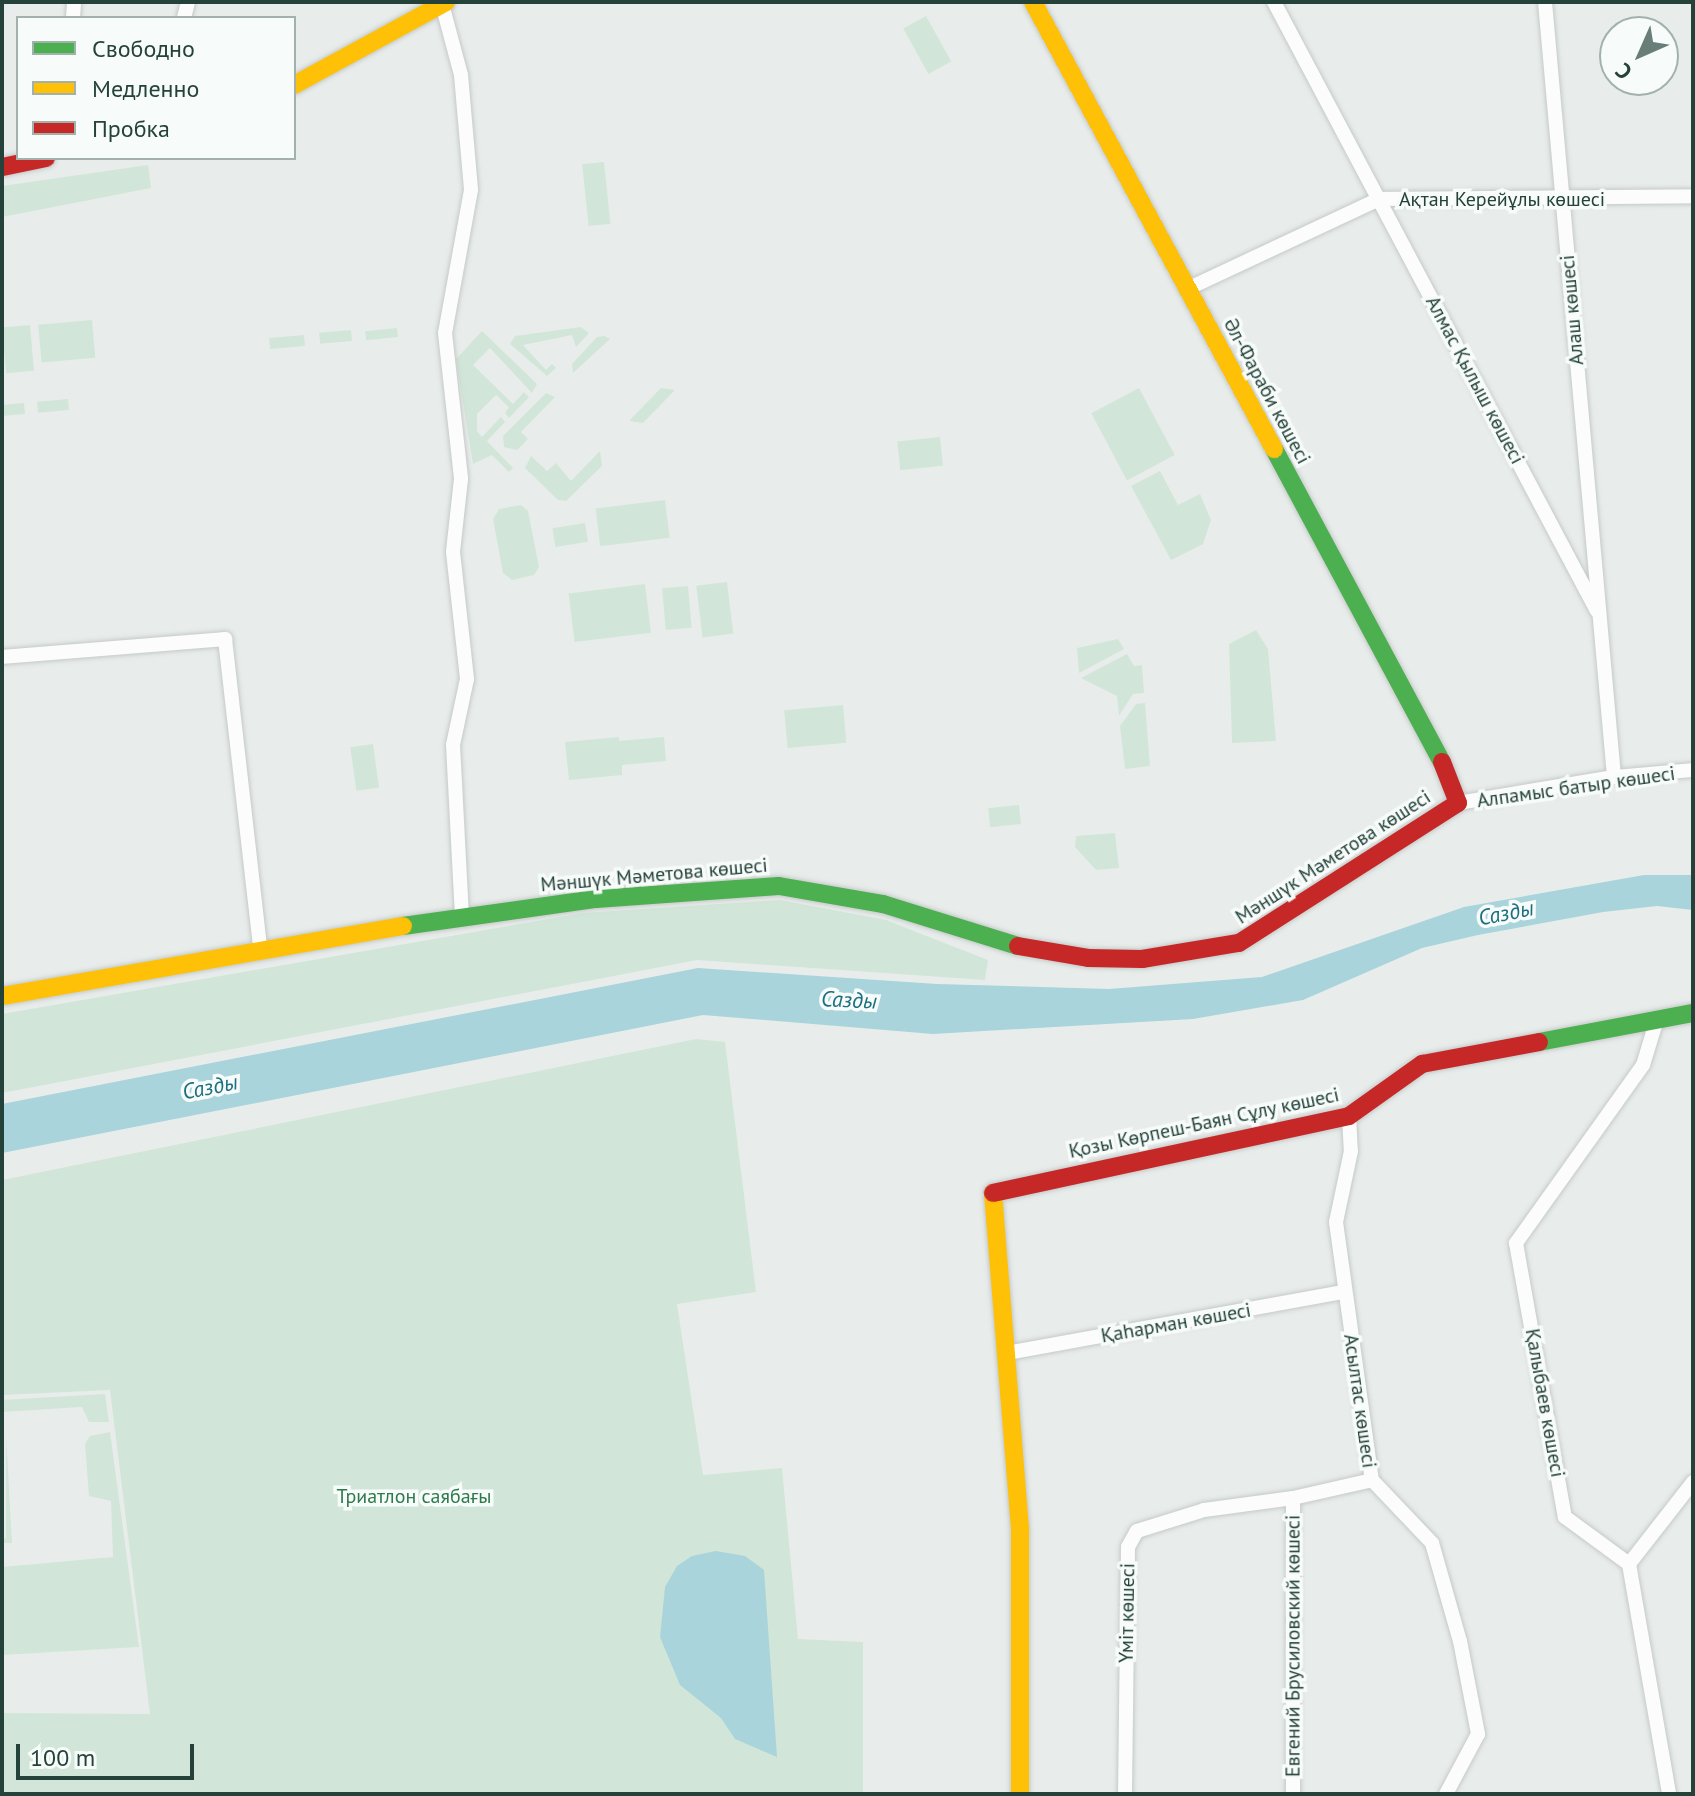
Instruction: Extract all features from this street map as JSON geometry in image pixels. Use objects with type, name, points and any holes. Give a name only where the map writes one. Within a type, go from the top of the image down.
[{"type":"street","name":"Әл-Фараби көшесі","points":[[1033,2],[1444,766],[1458,803]]},
{"type":"street","name":"Алмас Қылыш көшесі","points":[[1274,2],[1601,618],[1614,777]]},
{"type":"street","name":"Алаш көшесі","points":[[1545,2],[1601,618]]},
{"type":"street","points":[[296,84],[444,3],[461,75],[471,190],[445,333],[461,479],[453,552],[467,679],[453,745],[462,918]]},
{"type":"street","points":[[2,167],[36,160]]},
{"type":"street","name":"Ақтан Керейұлы көшесі","points":[[1187,289],[1379,199],[1562,200],[1693,196]]},
{"type":"street","points":[[2,657],[225,639],[260,948]]},
{"type":"street","name":"Алпамыс батыр көшесі","points":[[1458,803],[1614,777],[1693,770]]},
{"type":"street","name":"Мәншүк Мәметова көшесі","points":[[2,996],[260,948],[596,899],[779,886],[883,904],[1016,946],[1088,958],[1142,959],[1239,943],[1259,934],[1458,803]]},
{"type":"street","name":"Қозы Көрпеш-Баян Сұлу көшесі","points":[[1007,1353],[993,1191],[1349,1116],[1422,1064],[1693,1013]]},
{"type":"street","name":"Қалыбаев көшесі","points":[[1629,1564],[1565,1517],[1516,1243],[1643,1065],[1657,1019]]},
{"type":"street","name":"Асылтас көшесі","points":[[1349,1116],[1351,1151],[1336,1222],[1372,1480],[1432,1543],[1460,1641],[1478,1734],[1446,1794]]},
{"type":"street","name":"Қаһарман көшесі","points":[[1007,1353],[1344,1292]]},
{"type":"street","points":[[1007,1353],[1020,1531],[1020,1794]]},
{"type":"street","name":"Үміт көшесі","points":[[1125,1794],[1132,1539],[1137,1531],[1204,1510],[1293,1498],[1372,1480]]},
{"type":"street","points":[[1669,1794],[1629,1564],[1693,1482]]},
{"type":"street","name":"Евгений Брусиловский көшесі","points":[[1293,1498],[1293,1794]]},
{"type":"green space","points":[[926,16],[951,61],[928,74],[903,29]]},
{"type":"green space","points":[[604,162],[610,224],[589,226],[582,164]]},
{"type":"green space","points":[[148,165],[151,188],[2,217],[2,186]]},
{"type":"green space","points":[[92,320],[95,358],[42,363],[38,325]]},
{"type":"green space","points":[[30,325],[34,371],[6,373],[2,327]]},
{"type":"green space","points":[[581,327],[589,333],[576,347],[572,335],[523,345],[546,370],[552,364],[556,368],[547,376],[510,344],[515,336]]},
{"type":"green space","points":[[397,328],[398,337],[366,340],[365,331]]},
{"type":"green space","points":[[351,330],[352,341],[320,344],[319,333]]},
{"type":"green space","points":[[482,331],[537,384],[532,393],[490,348],[473,365],[513,404],[524,392],[529,397],[509,418],[505,413],[509,407],[496,395],[477,414],[477,431],[482,437],[501,417],[505,422],[487,441],[513,468],[509,472],[492,455],[473,464],[456,359]]},
{"type":"green space","points":[[304,335],[305,346],[270,349],[269,338]]},
{"type":"green space","points":[[597,337],[610,339],[573,373],[572,364]]},
{"type":"green space","points":[[661,388],[675,390],[643,423],[629,421]]},
{"type":"green space","points":[[1139,388],[1175,455],[1127,480],[1091,413]]},
{"type":"green space","points":[[546,393],[555,397],[521,432],[528,439],[517,450],[504,447],[503,436]]},
{"type":"green space","points":[[68,399],[69,410],[38,413],[37,402]]},
{"type":"green space","points":[[24,403],[25,414],[3,416],[2,405]]},
{"type":"green space","points":[[940,437],[943,466],[900,470],[897,441]]},
{"type":"green space","points":[[600,451],[602,466],[566,501],[558,500],[525,468],[531,456],[547,471],[556,463],[571,481]]},
{"type":"green space","points":[[1160,471],[1178,505],[1200,494],[1211,520],[1203,544],[1171,560],[1131,486]]},
{"type":"green space","points":[[665,500],[670,538],[600,546],[596,509]]},
{"type":"green space","points":[[521,505],[528,511],[539,567],[534,575],[512,580],[503,573],[493,519],[499,509]]},
{"type":"green space","points":[[585,523],[588,542],[555,547],[552,528]]},
{"type":"green space","points":[[727,582],[733,634],[703,637],[696,586]]},
{"type":"green space","points":[[645,584],[651,633],[575,642],[569,593]]},
{"type":"green space","points":[[688,586],[692,628],[666,630],[662,588]]},
{"type":"green space","points":[[1256,630],[1268,649],[1276,741],[1232,743],[1229,644]]},
{"type":"green space","points":[[1118,639],[1124,649],[1079,673],[1077,648]]},
{"type":"green space","points":[[1127,654],[1134,666],[1142,665],[1144,693],[1133,694],[1119,716],[1117,696],[1081,678]]},
{"type":"green space","points":[[1145,703],[1150,766],[1125,769],[1120,726],[1136,704]]},
{"type":"green space","points":[[843,705],[846,743],[788,748],[784,710]]},
{"type":"green space","points":[[619,737],[619,741],[664,737],[666,761],[622,765],[622,775],[569,780],[565,742]]},
{"type":"green space","points":[[373,744],[379,788],[356,791],[350,747]]},
{"type":"green space","points":[[1019,805],[1021,824],[990,827],[988,808]]},
{"type":"green space","points":[[1115,833],[1119,868],[1096,870],[1075,847],[1076,836]]},
{"type":"green space","points":[[780,900],[886,920],[988,960],[985,980],[697,960],[2,1093],[2,1014],[583,913]]},
{"type":"green space","name":"Триатлон саябағы","points":[[696,1039],[725,1042],[756,1292],[677,1304],[703,1475],[782,1468],[798,1639],[863,1642],[863,1794],[2,1794],[2,1713],[150,1714],[110,1390],[2,1395],[2,1180]]},
{"type":"green space","points":[[105,1394],[109,1422],[89,1422],[82,1407],[2,1412],[2,1400]]},
{"type":"green space","points":[[110,1432],[139,1647],[2,1655],[2,1567],[113,1557],[111,1501],[89,1496],[85,1444],[90,1436]]},
{"type":"green space","points":[[6,1434],[12,1543],[2,1543],[6,1537]]},
{"type":"water","name":"Сазды","points":[[1644,875],[1693,875],[1693,910],[1657,906],[1603,912],[1478,935],[1422,948],[1303,1000],[1193,1019],[933,1034],[703,1015],[2,1153],[2,1104],[698,968],[937,984],[1109,989],[1262,977],[1464,907]]},
{"type":"water","points":[[716,1551],[745,1556],[764,1570],[777,1757],[735,1739],[721,1718],[680,1685],[660,1637],[665,1587],[677,1566],[692,1556]]},
{"type":"traffic: fast","points":[[1274,449],[1442,762]]},
{"type":"traffic: fast","points":[[403,926],[596,899],[779,886],[883,904],[1018,946]]},
{"type":"traffic: fast","points":[[1539,1042],[1693,1013]]},
{"type":"traffic: slow","points":[[296,84],[446,2]]},
{"type":"traffic: slow","points":[[1033,2],[1274,449]]},
{"type":"traffic: slow","points":[[2,996],[403,926]]},
{"type":"traffic: slow","points":[[993,1193],[1020,1531],[1020,1794]]},
{"type":"traffic: jam","points":[[2,167],[36,160]]},
{"type":"traffic: jam","points":[[1018,946],[1088,958],[1142,959],[1239,943],[1458,803],[1442,762]]},
{"type":"traffic: jam","points":[[993,1193],[1349,1116],[1422,1064],[1539,1042]]}]
